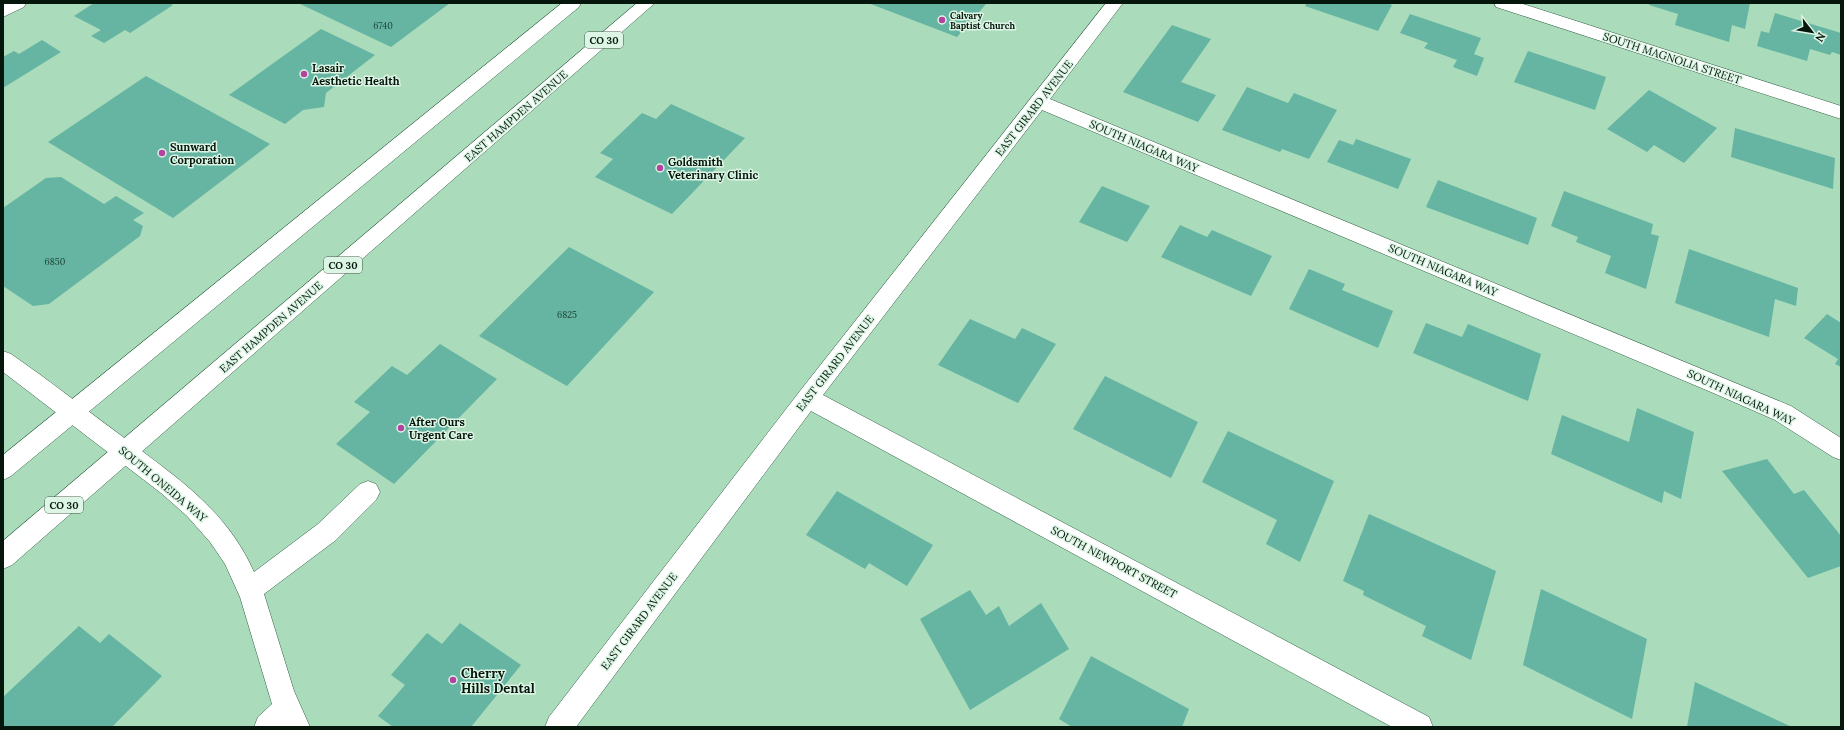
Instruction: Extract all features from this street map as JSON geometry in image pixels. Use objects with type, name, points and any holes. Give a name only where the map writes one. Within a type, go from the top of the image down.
[{"type":"street","points":[[3,12],[18,3]]},
{"type":"street","points":[[3,469],[573,3]]},
{"type":"street","name":"EAST HAMPDEN AVENUE","points":[[3,557],[647,3]]},
{"type":"street","name":"EAST GIRARD AVENUE","points":[[559,727],[808,398],[1040,102],[1115,3]]},
{"type":"street","name":"SOUTH MAGNOLIA STREET","points":[[1502,3],[1841,113]]},
{"type":"street","name":"SOUTH NIAGARA WAY","points":[[1040,102],[1719,385],[1783,414],[1841,450]]},
{"type":"street","name":"SOUTH ONEIDA WAY","points":[[3,360],[126,452],[174,491],[209,523],[230,550],[250,590],[292,718]]},
{"type":"street","name":"SOUTH NEWPORT STREET","points":[[808,398],[1419,727]]},
{"type":"street","points":[[250,590],[327,532],[368,492]]},
{"type":"street","points":[[268,727],[292,718]]},
{"type":"building","points":[[94,3],[169,3],[173,5],[130,33],[125,30],[104,43],[91,36],[101,30],[74,16]]},
{"type":"building","points":[[298,3],[450,3],[391,47]]},
{"type":"building","name":"Calvary Baptist Church","points":[[868,3],[987,3],[957,37]]},
{"type":"building","points":[[1307,3],[1387,3],[1392,5],[1378,31],[1305,6]]},
{"type":"building","points":[[1649,3],[1750,3],[1745,29],[1732,25],[1729,42],[1675,25],[1678,14],[1649,5]]},
{"type":"building","points":[[1775,13],[1841,33],[1841,55],[1832,52],[1830,55],[1810,49],[1807,61],[1757,46],[1761,31],[1769,33]]},
{"type":"building","points":[[1410,14],[1481,38],[1474,54],[1484,58],[1477,76],[1453,67],[1457,60],[1424,48],[1428,43],[1400,33]]},
{"type":"building","points":[[1172,25],[1211,39],[1181,82],[1216,95],[1198,122],[1123,92]]},
{"type":"building","name":"Lasair Aesthetic Health","points":[[321,29],[375,55],[326,93],[324,107],[303,110],[285,124],[229,95]]},
{"type":"building","points":[[42,40],[61,52],[3,88],[3,57],[14,51],[19,54]]},
{"type":"building","points":[[1528,51],[1606,77],[1595,110],[1514,82]]},
{"type":"building","name":"Sunward Corporation","points":[[146,76],[270,144],[173,218],[48,142]]},
{"type":"building","points":[[1247,87],[1288,103],[1294,93],[1337,110],[1309,159],[1282,149],[1280,152],[1222,130]]},
{"type":"building","points":[[1649,90],[1717,128],[1684,163],[1654,145],[1647,152],[1607,129]]},
{"type":"building","name":"Goldsmith Veterinary Clinic","points":[[671,104],[745,138],[672,214],[595,177],[613,159],[600,153],[642,113],[656,119]]},
{"type":"building","points":[[1735,128],[1835,158],[1833,189],[1731,157]]},
{"type":"building","points":[[1356,139],[1411,159],[1398,189],[1327,162],[1339,140],[1353,145]]},
{"type":"building","points":[[61,177],[104,204],[116,196],[144,213],[133,220],[143,226],[140,236],[49,304],[33,306],[3,286],[3,208],[46,178]]},
{"type":"building","points":[[1438,180],[1537,218],[1528,245],[1426,207]]},
{"type":"building","points":[[1102,186],[1150,206],[1127,242],[1079,222]]},
{"type":"building","points":[[1564,191],[1653,224],[1651,234],[1659,236],[1646,289],[1605,273],[1611,256],[1576,242],[1578,237],[1551,226]]},
{"type":"building","points":[[1180,225],[1207,237],[1212,230],[1272,256],[1251,296],[1161,257]]},
{"type":"building","points":[[569,247],[654,292],[567,386],[479,336]]},
{"type":"building","points":[[1689,249],[1798,288],[1796,306],[1775,299],[1769,337],[1675,303]]},
{"type":"building","points":[[1309,269],[1345,284],[1342,290],[1393,311],[1378,348],[1289,309]]},
{"type":"building","points":[[1827,314],[1841,323],[1841,367],[1835,364],[1838,359],[1804,338]]},
{"type":"building","points":[[970,319],[1015,339],[1022,328],[1056,344],[1018,403],[938,365]]},
{"type":"building","points":[[1426,323],[1462,337],[1468,324],[1541,354],[1528,401],[1413,353]]},
{"type":"building","name":"After Ours Urgent Care","points":[[440,344],[497,379],[394,484],[336,444],[370,412],[354,402],[392,366],[407,375]]},
{"type":"building","points":[[1105,376],[1198,422],[1171,478],[1073,429]]},
{"type":"building","points":[[1637,408],[1694,432],[1681,499],[1664,491],[1662,503],[1551,454],[1562,415],[1629,442]]},
{"type":"building","points":[[1228,431],[1334,481],[1300,562],[1266,544],[1277,520],[1202,482]]},
{"type":"building","points":[[1767,459],[1794,494],[1804,490],[1841,536],[1841,566],[1808,578],[1722,471]]},
{"type":"building","points":[[837,491],[933,545],[907,586],[869,563],[865,569],[806,535]]},
{"type":"building","points":[[1369,514],[1496,571],[1471,660],[1422,636],[1426,626],[1363,595],[1364,591],[1343,581]]},
{"type":"building","points":[[1541,589],[1647,639],[1632,719],[1523,665]]},
{"type":"building","points":[[970,590],[986,615],[999,606],[1009,626],[1041,603],[1069,649],[970,710],[920,619]]},
{"type":"building","name":"Cherry Hills Dental","points":[[460,623],[521,665],[471,727],[393,727],[378,716],[405,685],[391,675],[427,633],[442,644]]},
{"type":"building","points":[[79,626],[100,643],[109,634],[162,676],[112,727],[3,727],[3,697]]},
{"type":"building","points":[[1091,656],[1189,709],[1182,727],[1072,727],[1059,719]]},
{"type":"building","points":[[1695,682],[1792,727],[1687,727]]},
{"type":"place","name":"Calvary Baptist Church","points":[[942,20]]},
{"type":"place","name":"Lasair Aesthetic Health","points":[[304,74]]},
{"type":"place","name":"Sunward Corporation","points":[[162,153]]},
{"type":"place","name":"Goldsmith Veterinary Clinic","points":[[660,168]]},
{"type":"place","name":"After Ours Urgent Care","points":[[401,428]]},
{"type":"place","name":"Cherry Hills Dental","points":[[453,680]]}]
